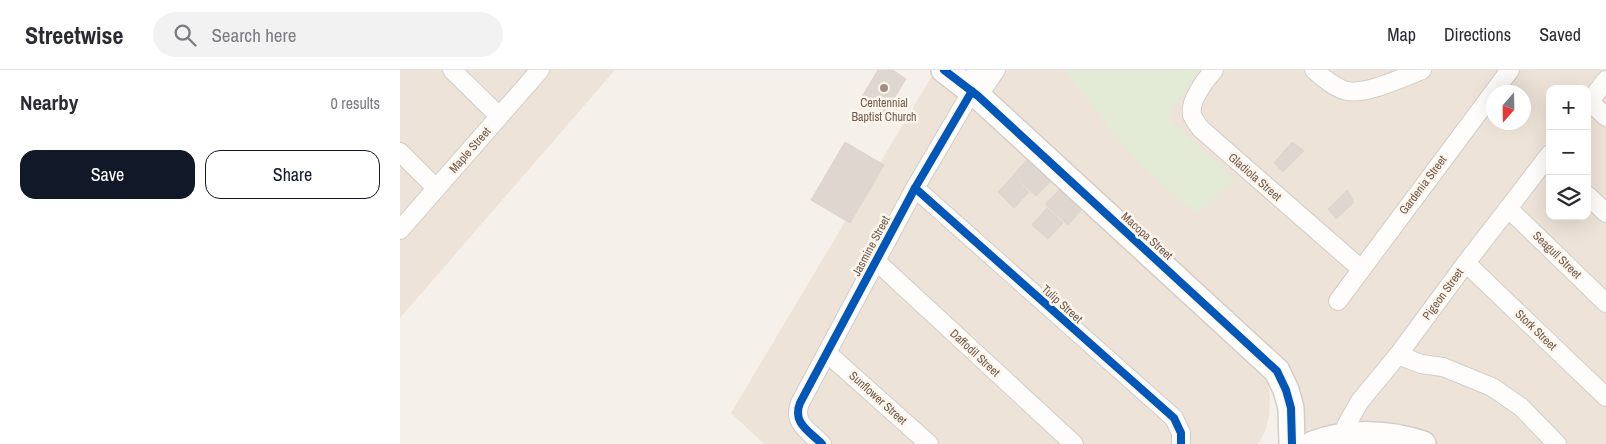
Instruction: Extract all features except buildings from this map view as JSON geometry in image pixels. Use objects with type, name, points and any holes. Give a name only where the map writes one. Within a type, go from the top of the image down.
[{"type":"street","points":[[452,70],[499,116]]},
{"type":"street","name":"Maple Street","points":[[400,230],[540,70]]},
{"type":"street","name":"Macopa Street","points":[[944,70],[973,86],[1276,371],[1286,390],[1291,408],[1292,444]]},
{"type":"street","name":"Jasmine Street","points":[[822,444],[799,421],[797,415],[800,403],[915,188],[973,86],[996,70]]},
{"type":"street","name":"Gladiola Street","points":[[1214,70],[1199,89],[1194,102],[1192,115],[1201,129],[1361,269]]},
{"type":"street","points":[[1314,70],[1331,84],[1348,91],[1372,89],[1422,70]]},
{"type":"street","name":"Gardenia Street","points":[[1338,300],[1510,70]]},
{"type":"street","points":[[1591,99],[1606,80]]},
{"type":"street","points":[[1591,105],[1606,117]]},
{"type":"street","points":[[400,152],[436,188]]},
{"type":"street","name":"Pigeon Street","points":[[1342,436],[1349,419],[1360,401],[1398,355],[1546,160]]},
{"type":"street","name":"Tulip Street","points":[[915,188],[1174,418],[1181,433],[1181,444]]},
{"type":"street","points":[[1591,199],[1606,213]]},
{"type":"street","name":"Seagull Street","points":[[1508,208],[1606,303]]},
{"type":"street","name":"Daffodil Street","points":[[876,261],[1074,444]]},
{"type":"street","name":"Stork Street","points":[[1466,263],[1606,397]]},
{"type":"street","name":"Sunflower Street","points":[[827,353],[929,444]]},
{"type":"street","points":[[1398,355],[1421,364],[1444,367],[1492,387],[1521,407],[1557,444]]},
{"type":"street","points":[[1313,444],[1342,436],[1370,435],[1398,437],[1423,444]]},
{"type":"shaded area","points":[[400,70],[615,70],[400,318]]},
{"type":"shaded area","points":[[956,70],[1606,70],[1606,444],[1303,444],[1298,387],[1290,366]]},
{"type":"shaded area","points":[[933,74],[1260,371],[1268,383],[1270,397],[1266,429],[1257,444],[764,444],[731,413]]},
{"type":"green space","points":[[1063,70],[1201,70],[1172,109],[1170,120],[1235,180],[1200,212],[1193,210],[1136,161]]},
{"type":"cycle path","points":[[944,70],[978,96],[1277,371],[1286,390],[1291,408],[1292,444]]},
{"type":"cycle path","points":[[822,444],[807,431],[800,421],[798,416],[800,403],[915,188],[972,91]]},
{"type":"cycle path","points":[[915,188],[1174,418],[1181,433],[1181,444]]},
{"type":"place","name":"Centennial Baptist Church","points":[[884,88]]}]
